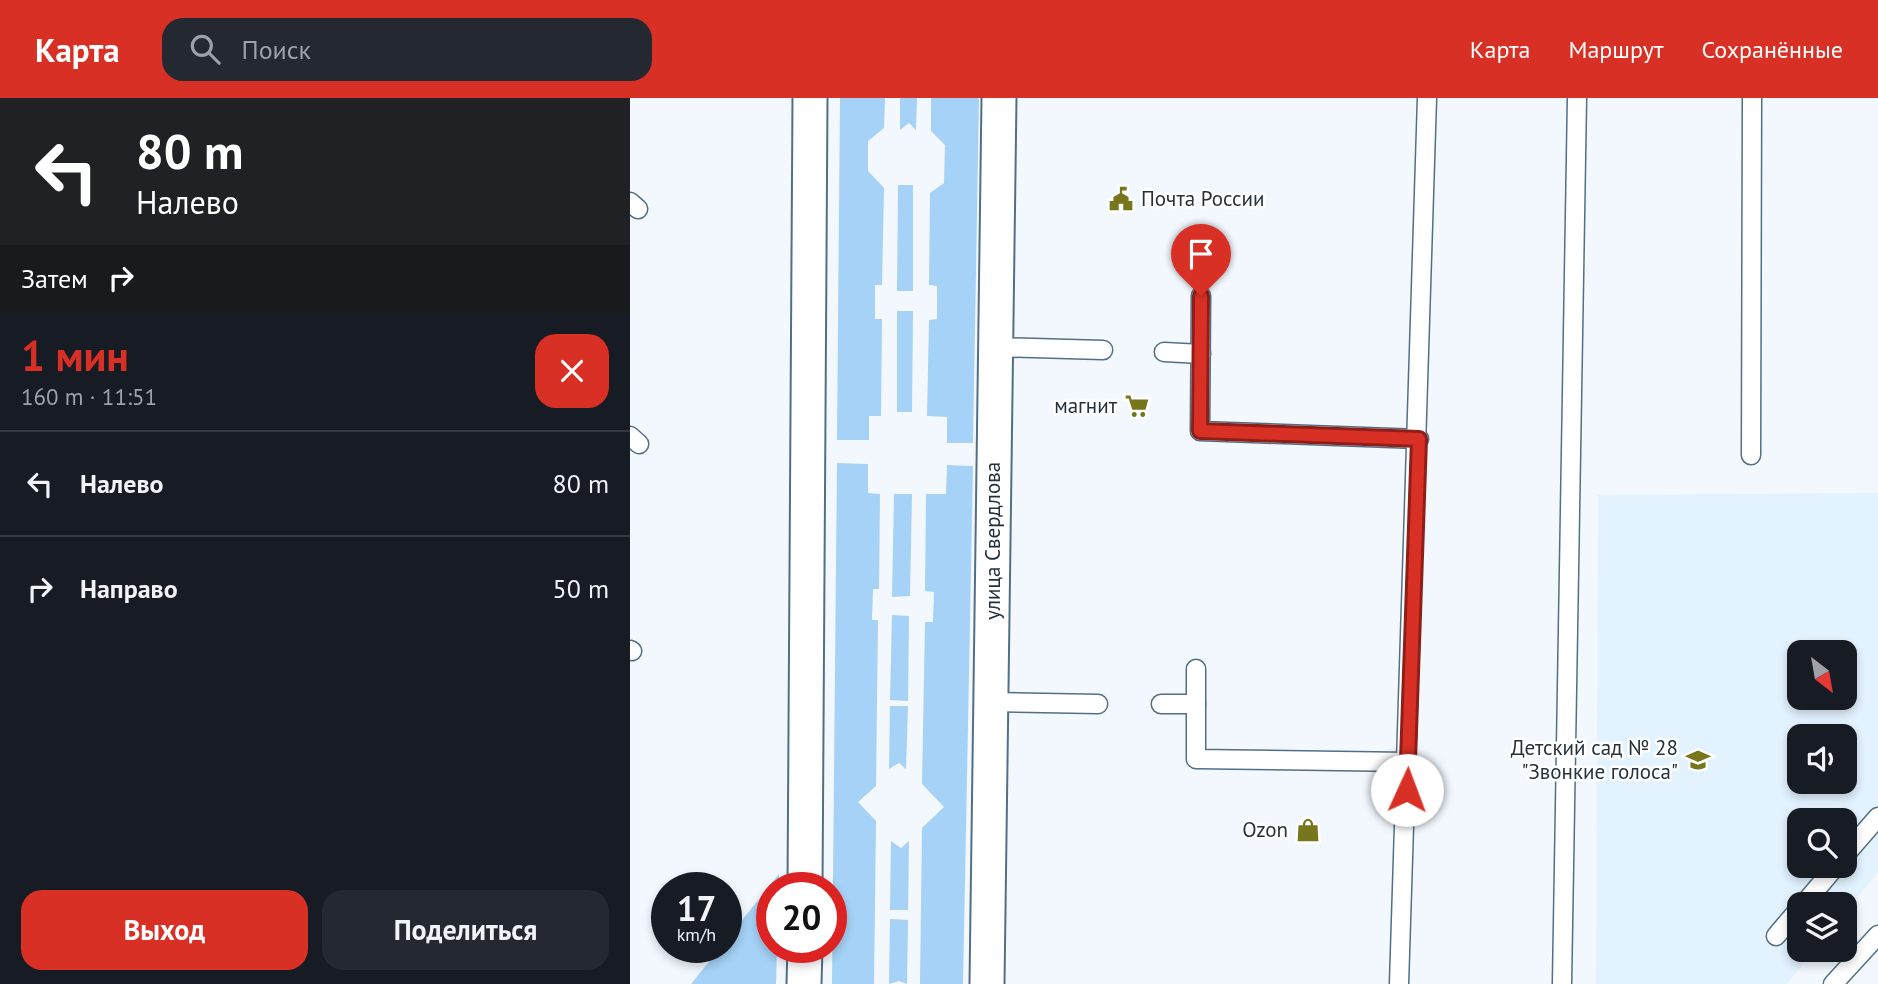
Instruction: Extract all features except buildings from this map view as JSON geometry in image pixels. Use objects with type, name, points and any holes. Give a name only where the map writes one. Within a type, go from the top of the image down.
[{"type":"street","points":[[805,872],[810,98]]},
{"type":"street","name":"улица Свердлова","points":[[987,984],[999,98]]},
{"type":"street","points":[[804,984],[805,963]]},
{"type":"lane","points":[[1399,984],[1419,439],[1427,98]]},
{"type":"lane","points":[[1562,984],[1577,98]]},
{"type":"lane","points":[[1751,455],[1752,98]]},
{"type":"lane","points":[[1201,296],[1200,431],[1419,439]]},
{"type":"lane","points":[[995,347],[1103,350]]},
{"type":"lane","points":[[1164,352],[1201,354]]},
{"type":"lane","points":[[1196,669],[1196,759],[1408,762]]},
{"type":"lane","points":[[992,702],[1098,704]]},
{"type":"lane","points":[[1161,704],[1196,704]]},
{"type":"lane","points":[[1857,841],[1878,817]]},
{"type":"lane","points":[[1814,892],[1826,878]]},
{"type":"lane","points":[[1776,936],[1787,923]]},
{"type":"lane","points":[[1833,984],[1878,935]]},
{"type":"shaded area","points":[[840,98],[885,98],[884,128],[868,141],[868,171],[884,188],[882,285],[875,285],[875,319],[882,319],[881,416],[869,416],[869,440],[837,440]]},
{"type":"shaded area","points":[[900,98],[917,98],[916,130],[909,123],[900,130]]},
{"type":"shaded area","points":[[931,98],[979,98],[973,443],[947,443],[947,417],[927,416],[929,320],[937,319],[937,286],[929,285],[930,193],[944,183],[945,145],[931,131]]},
{"type":"shaded area","points":[[898,185],[913,185],[913,291],[897,291]]},
{"type":"shaded area","points":[[897,311],[913,311],[912,412],[897,412]]},
{"type":"shaded area","points":[[837,463],[868,464],[868,493],[880,494],[879,589],[873,589],[872,620],[878,620],[876,786],[858,802],[876,821],[874,984],[832,984],[832,963],[847,963],[847,872],[833,872]]},
{"type":"shaded area","points":[[947,465],[973,466],[963,984],[920,984],[922,828],[944,807],[922,784],[925,622],[933,622],[934,592],[925,591],[926,494],[946,494]]},
{"type":"shaded area","name":"Детский сад № 28 \"Звонкие голоса\"","points":[[1878,493],[1878,872],[1857,898],[1857,892],[1787,892],[1787,962],[1804,962],[1787,984],[1596,984],[1598,495]]},
{"type":"shaded area","points":[[894,494],[912,494],[910,596],[892,597]]},
{"type":"shaded area","points":[[892,615],[909,616],[908,701],[890,700]]},
{"type":"shaded area","points":[[890,706],[908,706],[906,769],[899,763],[889,769]]},
{"type":"shaded area","points":[[891,841],[901,848],[909,841],[908,910],[890,910]]},
{"type":"shaded area","points":[[756,903],[756,963],[777,963],[776,984],[691,984],[708,963],[742,963],[742,920]]},
{"type":"shaded area","points":[[890,919],[908,920],[907,984],[899,981],[889,984]]},
{"type":"place","name":"Почта России","points":[[1121,199]]},
{"type":"place","name":"магнит","points":[[1137,406]]},
{"type":"place","name":"Детский сад № 28 \"Звонкие голоса\"","points":[[1698,760]]},
{"type":"place","name":"Ozon","points":[[1308,830]]},
{"type":"route","points":[[1201,296],[1200,431],[1419,439],[1407,790]]}]
